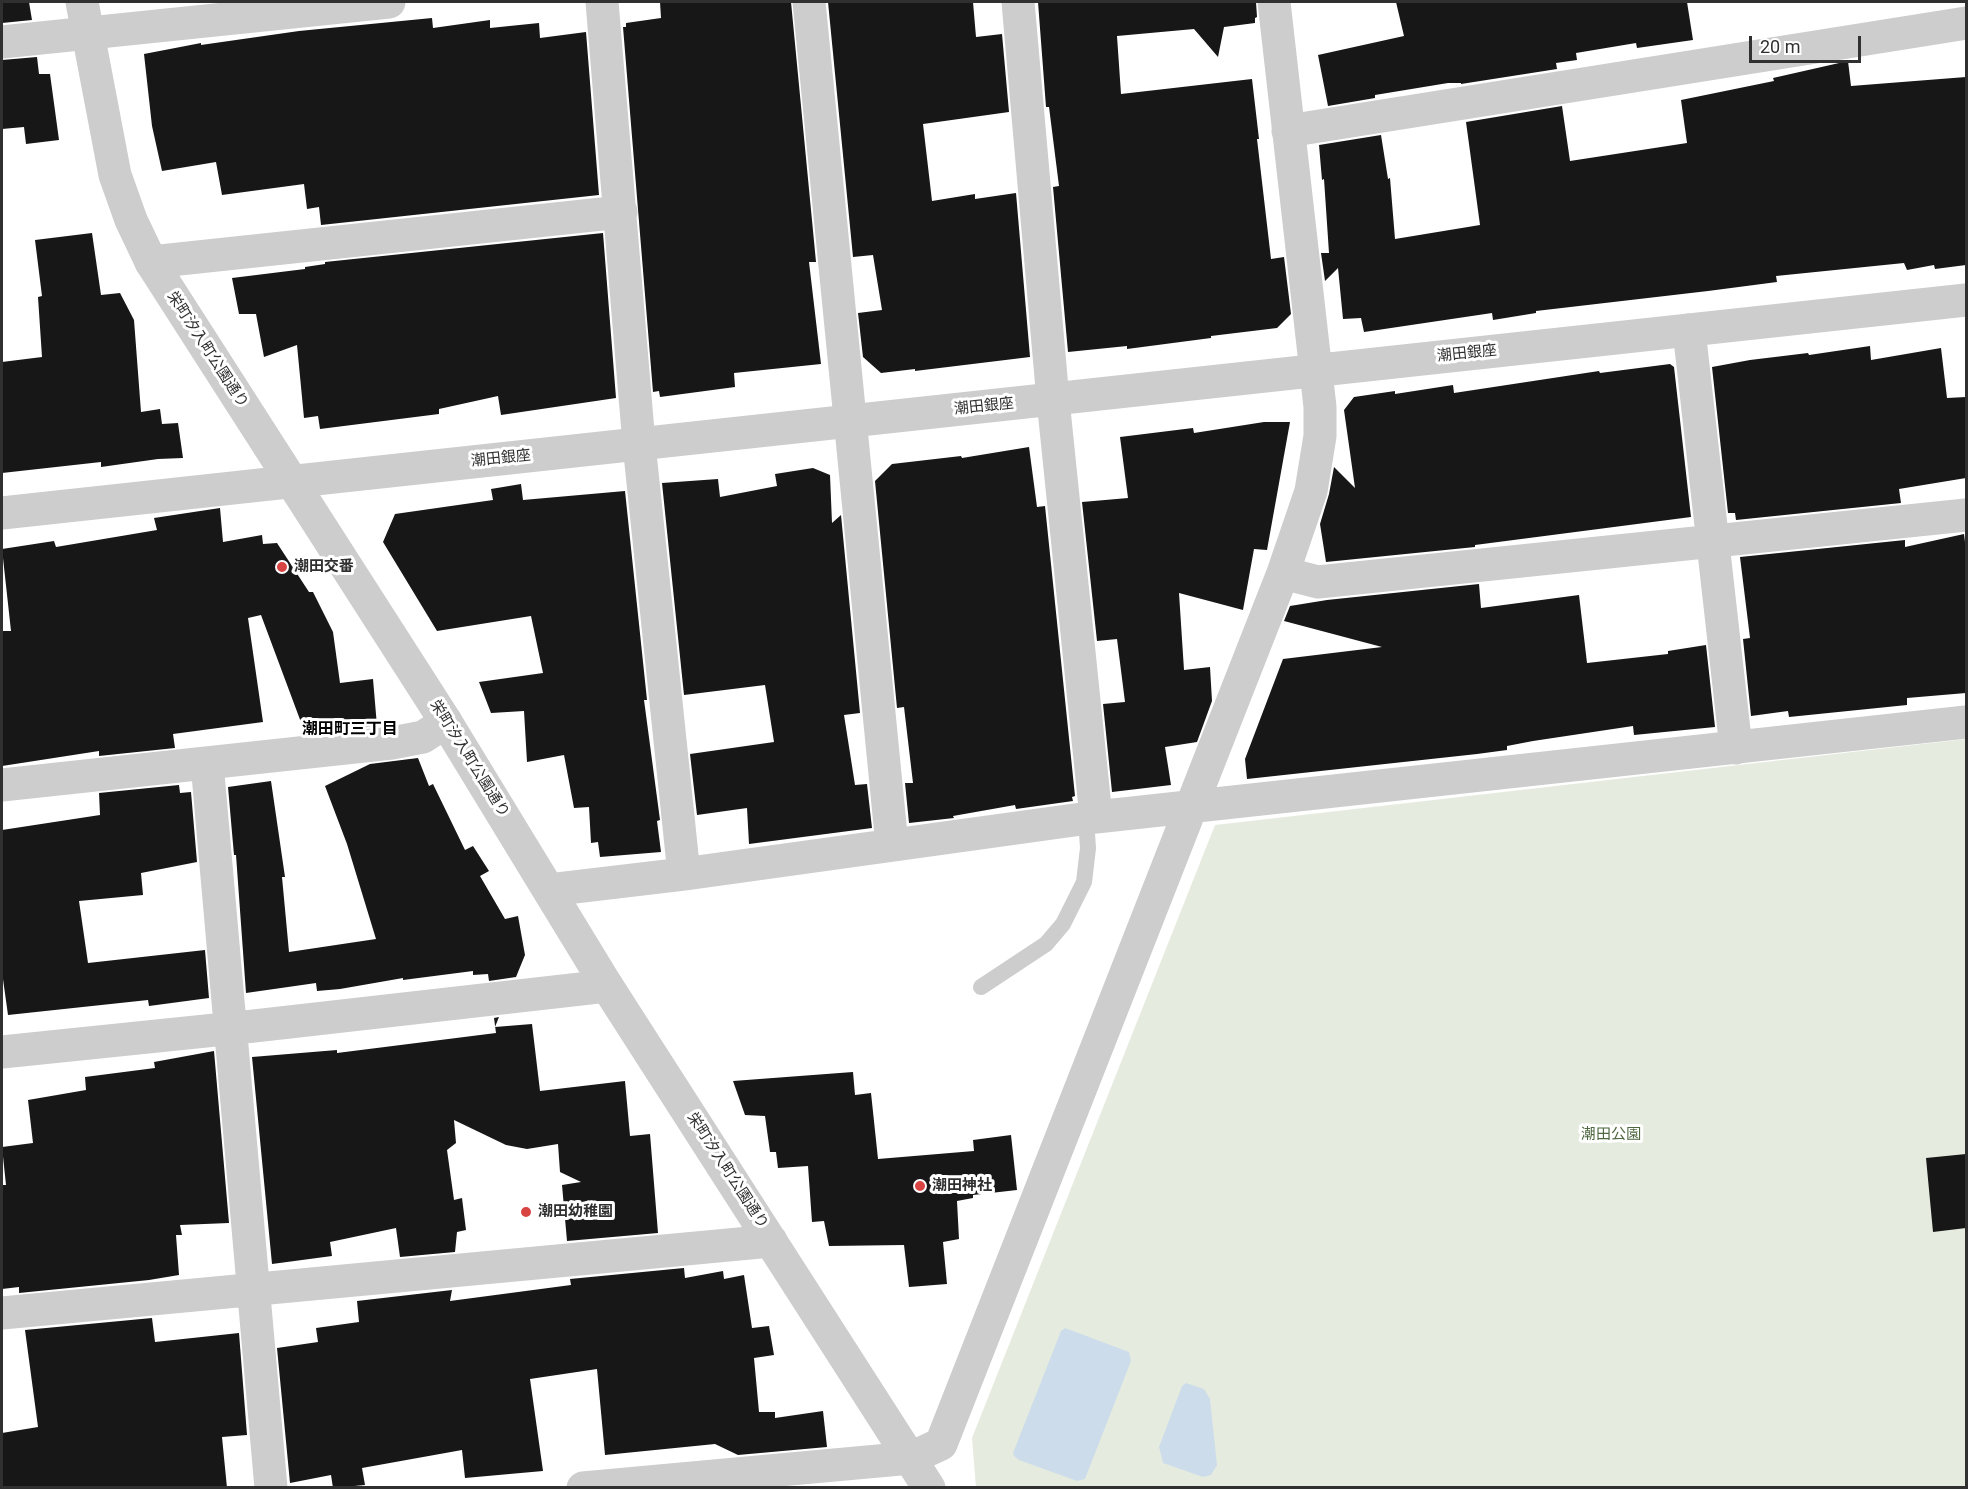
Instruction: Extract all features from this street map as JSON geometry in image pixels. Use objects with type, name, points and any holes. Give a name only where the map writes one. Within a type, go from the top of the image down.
[{"type":"street","name":"栄町汐入町公園通り","points":[[82,2],[116,175],[131,220],[151,262],[446,722],[607,986],[929,1488]]},
{"type":"street","points":[[2,42],[389,2]]},
{"type":"street","points":[[602,2],[639,444],[684,874]]},
{"type":"street","points":[[809,2],[892,845]]},
{"type":"street","points":[[1018,2],[1091,818]]},
{"type":"street","points":[[583,1488],[911,1458],[941,1444],[1283,573],[1311,491],[1320,436],[1320,406],[1274,2]]},
{"type":"street","points":[[1288,131],[1966,22]]},
{"type":"street","points":[[151,262],[621,212]]},
{"type":"street","name":"潮田銀座","points":[[2,513],[1966,300]]},
{"type":"street","points":[[1689,330],[1736,748]]},
{"type":"street","points":[[1283,573],[1318,582],[1966,515]]},
{"type":"street","points":[[2,785],[392,743],[423,737],[446,722]]},
{"type":"street","points":[[549,890],[1192,806],[1966,722]]},
{"type":"street","points":[[207,763],[271,1488]]},
{"type":"street","points":[[2,1052],[607,986]]},
{"type":"street","points":[[2,1313],[771,1240]]},
{"type":"lane","points":[[981,987],[1046,944],[1063,924],[1084,882],[1091,818]]},
{"type":"green space","name":"潮田公園","points":[[1966,739],[1966,1487],[976,1488],[972,1438],[1215,825]]},
{"type":"water","points":[[1065,1328],[1129,1352],[1131,1361],[1085,1479],[1077,1481],[1019,1460],[1013,1453],[1061,1331]]},
{"type":"water","points":[[1186,1383],[1204,1389],[1210,1399],[1217,1465],[1211,1475],[1203,1477],[1163,1463],[1159,1447],[1182,1386]]},
{"type":"building","points":[[2,2],[29,2],[32,20],[2,23]]},
{"type":"building","points":[[660,2],[791,2],[816,262],[809,262],[821,364],[734,373],[735,387],[660,397],[659,391],[653,392],[623,27],[626,27],[626,23],[661,18]]},
{"type":"building","points":[[828,2],[973,2],[976,37],[1002,34],[1009,112],[923,124],[932,201],[975,194],[975,199],[1016,193],[1030,357],[881,373],[863,357],[858,313],[882,310],[873,255],[853,257]]},
{"type":"building","points":[[1038,2],[1256,2],[1255,23],[1224,27],[1218,57],[1194,29],[1117,36],[1121,94],[1252,79],[1271,259],[1284,257],[1291,314],[1277,328],[1127,349],[1127,346],[1068,352],[1053,187],[1059,186],[1049,107],[1046,107]]},
{"type":"building","points":[[1396,2],[1687,2],[1693,40],[1637,48],[1636,43],[1576,53],[1577,60],[1556,63],[1557,69],[1461,84],[1448,83],[1375,95],[1375,98],[1328,106],[1318,55],[1404,36]]},
{"type":"building","points":[[432,18],[433,28],[490,20],[490,28],[539,23],[540,38],[586,32],[599,195],[321,225],[319,207],[307,209],[304,184],[222,195],[216,162],[162,171],[152,126],[144,54],[201,43],[201,45],[299,31]]},
{"type":"building","points":[[37,57],[39,74],[50,74],[59,140],[26,144],[24,127],[2,129],[2,60]]},
{"type":"building","points":[[1848,61],[1851,86],[1966,77],[1966,265],[1935,269],[1934,265],[1907,270],[1904,263],[1776,276],[1777,282],[1536,311],[1536,313],[1493,320],[1492,313],[1364,332],[1361,318],[1343,319],[1338,268],[1325,281],[1321,253],[1329,253],[1324,179],[1322,180],[1319,145],[1381,135],[1388,179],[1390,178],[1395,239],[1480,225],[1466,122],[1562,106],[1570,161],[1687,143],[1681,100],[1774,81],[1773,78]]},
{"type":"building","points":[[92,233],[101,295],[120,293],[134,320],[141,412],[160,409],[162,424],[178,423],[183,458],[101,467],[101,462],[2,473],[2,362],[42,357],[38,297],[42,296],[35,240]]},
{"type":"building","points":[[603,233],[616,398],[501,415],[498,396],[439,409],[439,414],[320,429],[318,416],[304,418],[297,345],[264,357],[256,314],[239,314],[232,278],[305,269],[305,267],[325,264],[325,262]]},
{"type":"building","points":[[1870,346],[1871,360],[1941,348],[1947,398],[1966,397],[1966,478],[1899,489],[1901,503],[1736,520],[1735,513],[1728,513],[1712,367],[1750,360],[1808,353],[1809,355]]},
{"type":"building","points":[[1670,364],[1674,367],[1691,517],[1475,545],[1475,547],[1326,562],[1320,524],[1334,467],[1355,488],[1344,410],[1354,397],[1395,391],[1395,394],[1453,385],[1454,393],[1599,371],[1600,373]]},
{"type":"building","points":[[1264,422],[1290,422],[1267,550],[1254,549],[1243,610],[1179,593],[1184,670],[1210,667],[1212,701],[1197,742],[1165,747],[1171,785],[1112,792],[1103,704],[1125,702],[1117,639],[1097,641],[1082,502],[1128,498],[1120,437],[1193,428],[1194,433]]},
{"type":"building","points":[[1029,447],[1037,507],[1045,506],[1075,796],[1072,797],[1073,801],[1016,809],[1015,805],[953,816],[954,818],[909,823],[905,783],[913,783],[904,707],[897,708],[875,481],[892,464],[961,456],[962,458]]},
{"type":"building","points":[[813,468],[830,475],[832,523],[841,515],[860,713],[844,715],[855,785],[867,784],[872,828],[749,844],[747,808],[697,815],[690,754],[774,742],[765,685],[684,695],[662,483],[718,479],[720,497],[777,486],[775,474]]},
{"type":"building","points":[[521,484],[523,500],[625,491],[647,700],[644,700],[660,820],[657,821],[661,852],[600,857],[598,842],[591,843],[589,807],[574,808],[564,755],[527,762],[524,711],[491,713],[479,682],[543,673],[531,616],[437,631],[383,542],[395,514],[493,500],[491,489]]},
{"type":"building","points":[[220,508],[223,542],[262,535],[263,544],[277,543],[309,592],[313,592],[333,632],[340,683],[373,679],[377,726],[305,733],[261,615],[248,618],[263,722],[173,734],[175,748],[99,756],[99,751],[2,766],[2,631],[11,631],[2,549],[54,541],[56,547],[157,530],[154,518]]},
{"type":"building","points":[[1964,534],[1966,693],[1907,698],[1907,705],[1789,717],[1788,711],[1751,716],[1743,639],[1750,638],[1740,557],[1905,540],[1905,547]]},
{"type":"building","points":[[1479,584],[1481,608],[1579,595],[1587,663],[1668,654],[1668,651],[1706,645],[1715,727],[1634,735],[1633,726],[1533,741],[1507,746],[1507,750],[1247,779],[1245,759],[1283,659],[1382,647],[1284,621],[1290,606]]},
{"type":"building","points":[[418,758],[429,786],[433,784],[465,850],[473,846],[489,871],[480,876],[505,919],[518,916],[525,955],[516,977],[489,981],[488,974],[473,975],[473,971],[403,980],[403,978],[340,989],[317,991],[316,983],[246,993],[236,855],[234,855],[228,787],[271,781],[285,877],[282,877],[289,952],[376,939],[347,844],[325,786],[370,764]]},
{"type":"building","points":[[179,785],[180,793],[191,792],[197,862],[141,873],[143,895],[79,901],[88,963],[205,950],[209,998],[149,1006],[148,1000],[8,1015],[2,972],[2,830],[100,815],[99,793]]},
{"type":"building","points":[[499,1017],[495,1027],[494,1018]]},
{"type":"building","points":[[532,1024],[540,1091],[625,1081],[630,1136],[650,1134],[658,1233],[567,1241],[562,1185],[581,1182],[560,1172],[558,1144],[527,1149],[506,1145],[454,1120],[456,1143],[447,1150],[454,1200],[462,1198],[466,1230],[457,1232],[455,1252],[400,1257],[396,1228],[330,1242],[332,1256],[272,1264],[252,1057],[337,1050],[337,1053],[496,1033],[495,1027]]},
{"type":"building","points":[[214,1051],[229,1223],[180,1225],[182,1235],[176,1235],[179,1275],[19,1293],[19,1287],[2,1289],[2,1185],[6,1185],[2,1147],[33,1143],[28,1100],[86,1090],[85,1077],[155,1068],[154,1062]]},
{"type":"building","points":[[853,1072],[855,1095],[871,1093],[878,1159],[974,1151],[973,1140],[1011,1135],[1017,1190],[973,1195],[973,1198],[957,1201],[959,1239],[943,1242],[947,1284],[909,1287],[904,1245],[829,1246],[824,1221],[812,1222],[808,1166],[778,1168],[776,1152],[770,1152],[765,1116],[745,1115],[733,1081]]},
{"type":"building","points":[[1966,1154],[1966,1228],[1933,1232],[1926,1158]]},
{"type":"building","points":[[684,1268],[685,1278],[723,1271],[724,1279],[744,1275],[752,1328],[769,1326],[774,1355],[754,1358],[759,1412],[775,1412],[775,1418],[823,1411],[827,1447],[738,1455],[715,1444],[605,1455],[597,1369],[530,1379],[543,1471],[465,1478],[462,1450],[362,1468],[365,1485],[333,1488],[331,1475],[290,1483],[277,1348],[318,1342],[316,1328],[359,1322],[357,1301],[452,1290],[450,1301],[571,1285],[570,1279]]},
{"type":"building","points":[[152,1318],[155,1342],[239,1333],[247,1435],[222,1437],[227,1488],[2,1488],[2,1433],[38,1427],[25,1330]]},
{"type":"place","name":"潮田交番","points":[[282,567]]},
{"type":"place","name":"潮田神社","points":[[920,1186]]},
{"type":"place","name":"潮田幼稚園","points":[[526,1212]]},
{"type":"district","name":"潮田町三丁目","points":[[350,730]]}]
